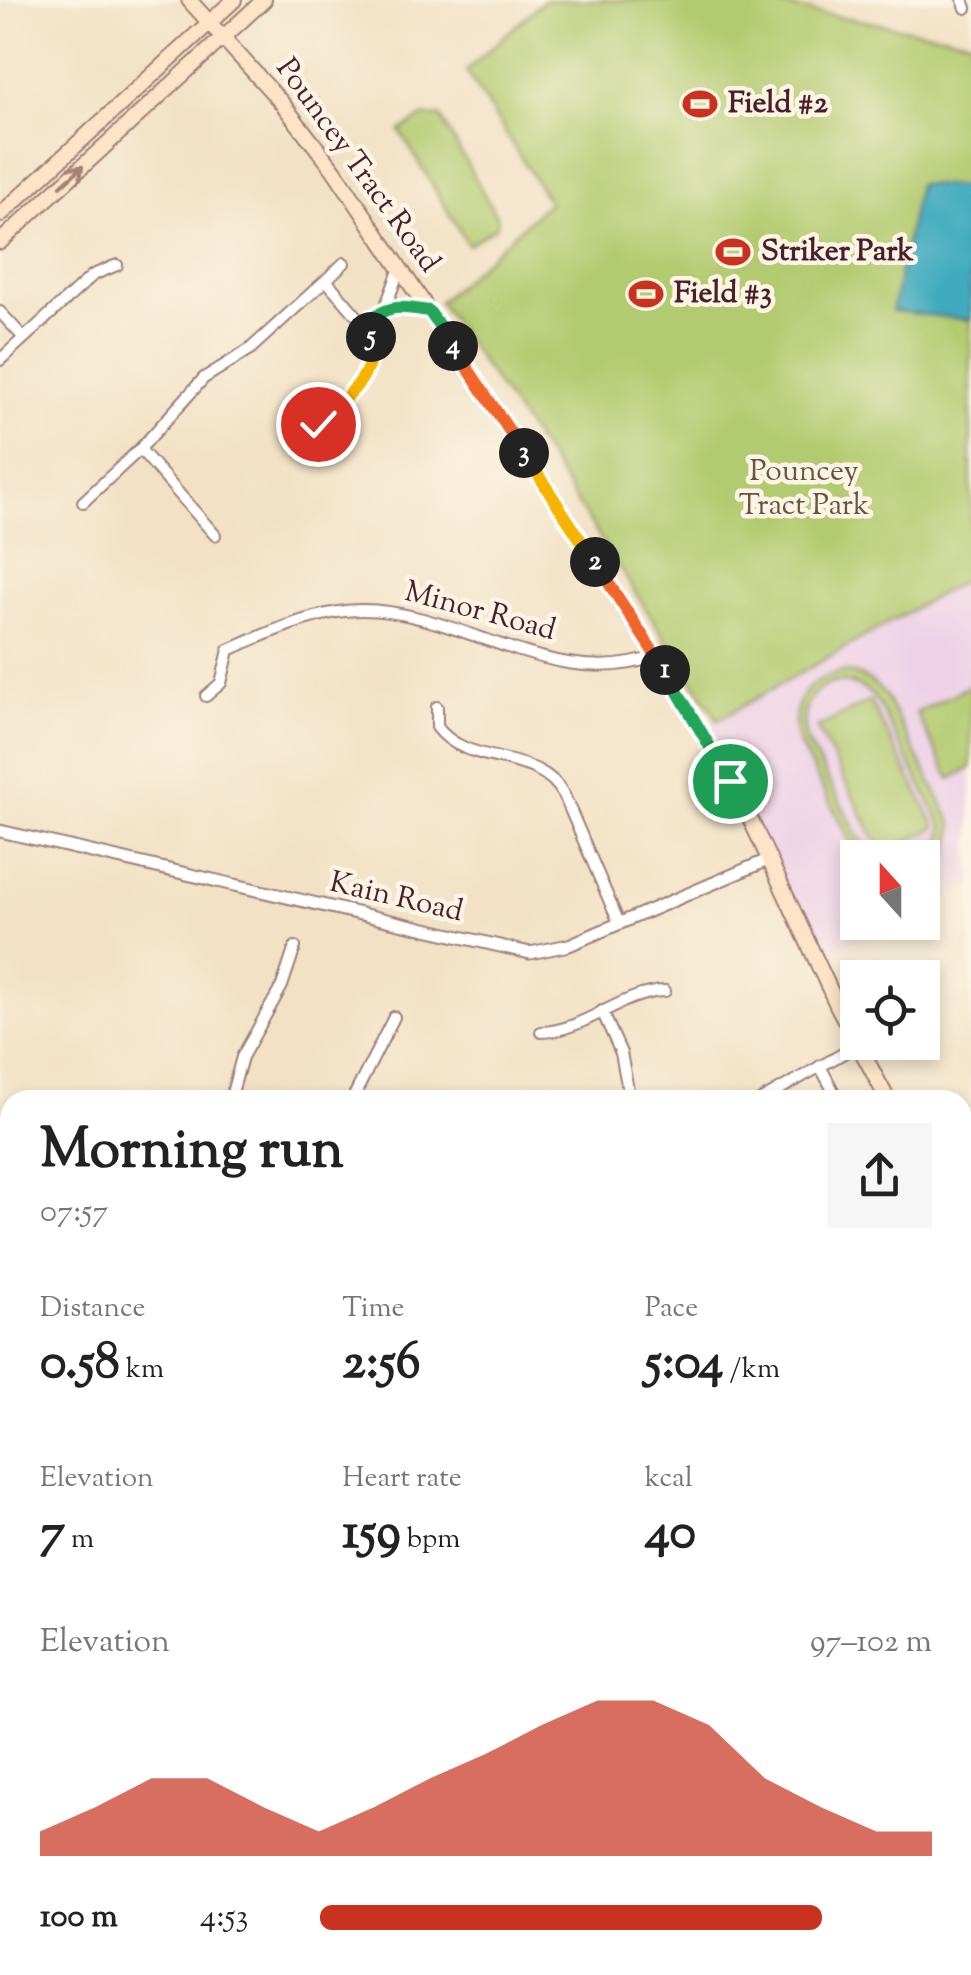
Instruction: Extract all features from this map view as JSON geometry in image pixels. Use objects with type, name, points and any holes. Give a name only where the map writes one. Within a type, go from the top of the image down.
[{"type":"main road","name":"Pouncey Tract Road","points":[[189,0],[302,128],[429,311],[656,656],[724,768],[840,1007]]},
{"type":"main road","points":[[0,215],[234,0]]},
{"type":"main road","points":[[0,242],[264,0]]},
{"type":"main road","name":"Pouncey Tract Road","points":[[866,1060],[883,1090]]},
{"type":"street","points":[[83,502],[140,449],[204,378],[249,350],[344,263]]},
{"type":"street","points":[[0,360],[93,275],[117,265]]},
{"type":"street","points":[[385,308],[400,268]]},
{"type":"street","points":[[318,424],[366,377],[373,358],[372,338],[326,280]]},
{"type":"street","points":[[363,324],[385,308],[402,306],[429,311]]},
{"type":"street","points":[[0,312],[24,338]]},
{"type":"street","points":[[140,449],[215,535]]},
{"type":"street","name":"Minor Road","points":[[206,696],[220,683],[229,650],[287,627],[351,610],[392,612],[564,661],[621,665],[656,656]]},
{"type":"street","points":[[437,707],[437,727],[460,746],[536,768],[554,778],[619,923]]},
{"type":"street","name":"Kain Road","points":[[0,831],[521,953],[552,951],[770,859]]},
{"type":"street","points":[[233,1090],[242,1057],[282,986],[295,947]]},
{"type":"street","points":[[541,1032],[558,1030],[647,992],[665,991]]},
{"type":"street","points":[[602,1012],[621,1053],[628,1090]]},
{"type":"street","points":[[357,1090],[394,1017]]},
{"type":"street","points":[[778,1090],[840,1055]]},
{"type":"street","points":[[820,1066],[833,1090]]},
{"type":"shaded area","points":[[971,576],[971,884],[940,900],[940,840],[840,840],[840,940],[858,940],[816,960],[705,727]]},
{"type":"green space","name":"Pouncey Tract Park","points":[[544,0],[746,0],[971,40],[971,576],[718,720],[548,458],[439,302],[549,202],[466,71]]},
{"type":"green space","points":[[440,116],[498,219],[496,227],[468,245],[400,131],[423,117]]},
{"type":"green space","points":[[844,672],[867,679],[885,695],[953,824],[952,842],[940,868],[943,827],[877,701],[864,689],[836,683],[814,695],[804,721],[806,739],[861,840],[850,840],[798,742],[796,729],[803,695],[831,675]]},
{"type":"green space","points":[[971,685],[971,768],[950,779],[916,713]]},
{"type":"green space","points":[[870,701],[936,827],[910,840],[876,840],[817,728]]},
{"type":"water","points":[[918,184],[969,187],[971,320],[892,311]]},
{"type":"place","name":"Field #2","points":[[700,104]]},
{"type":"place","name":"Striker Park","points":[[733,252]]},
{"type":"place","name":"Field #3","points":[[646,294]]},
{"type":"route","points":[[318,424],[366,377],[373,358],[372,338],[363,324],[385,308],[402,306],[429,311],[656,656],[730,781]]}]
